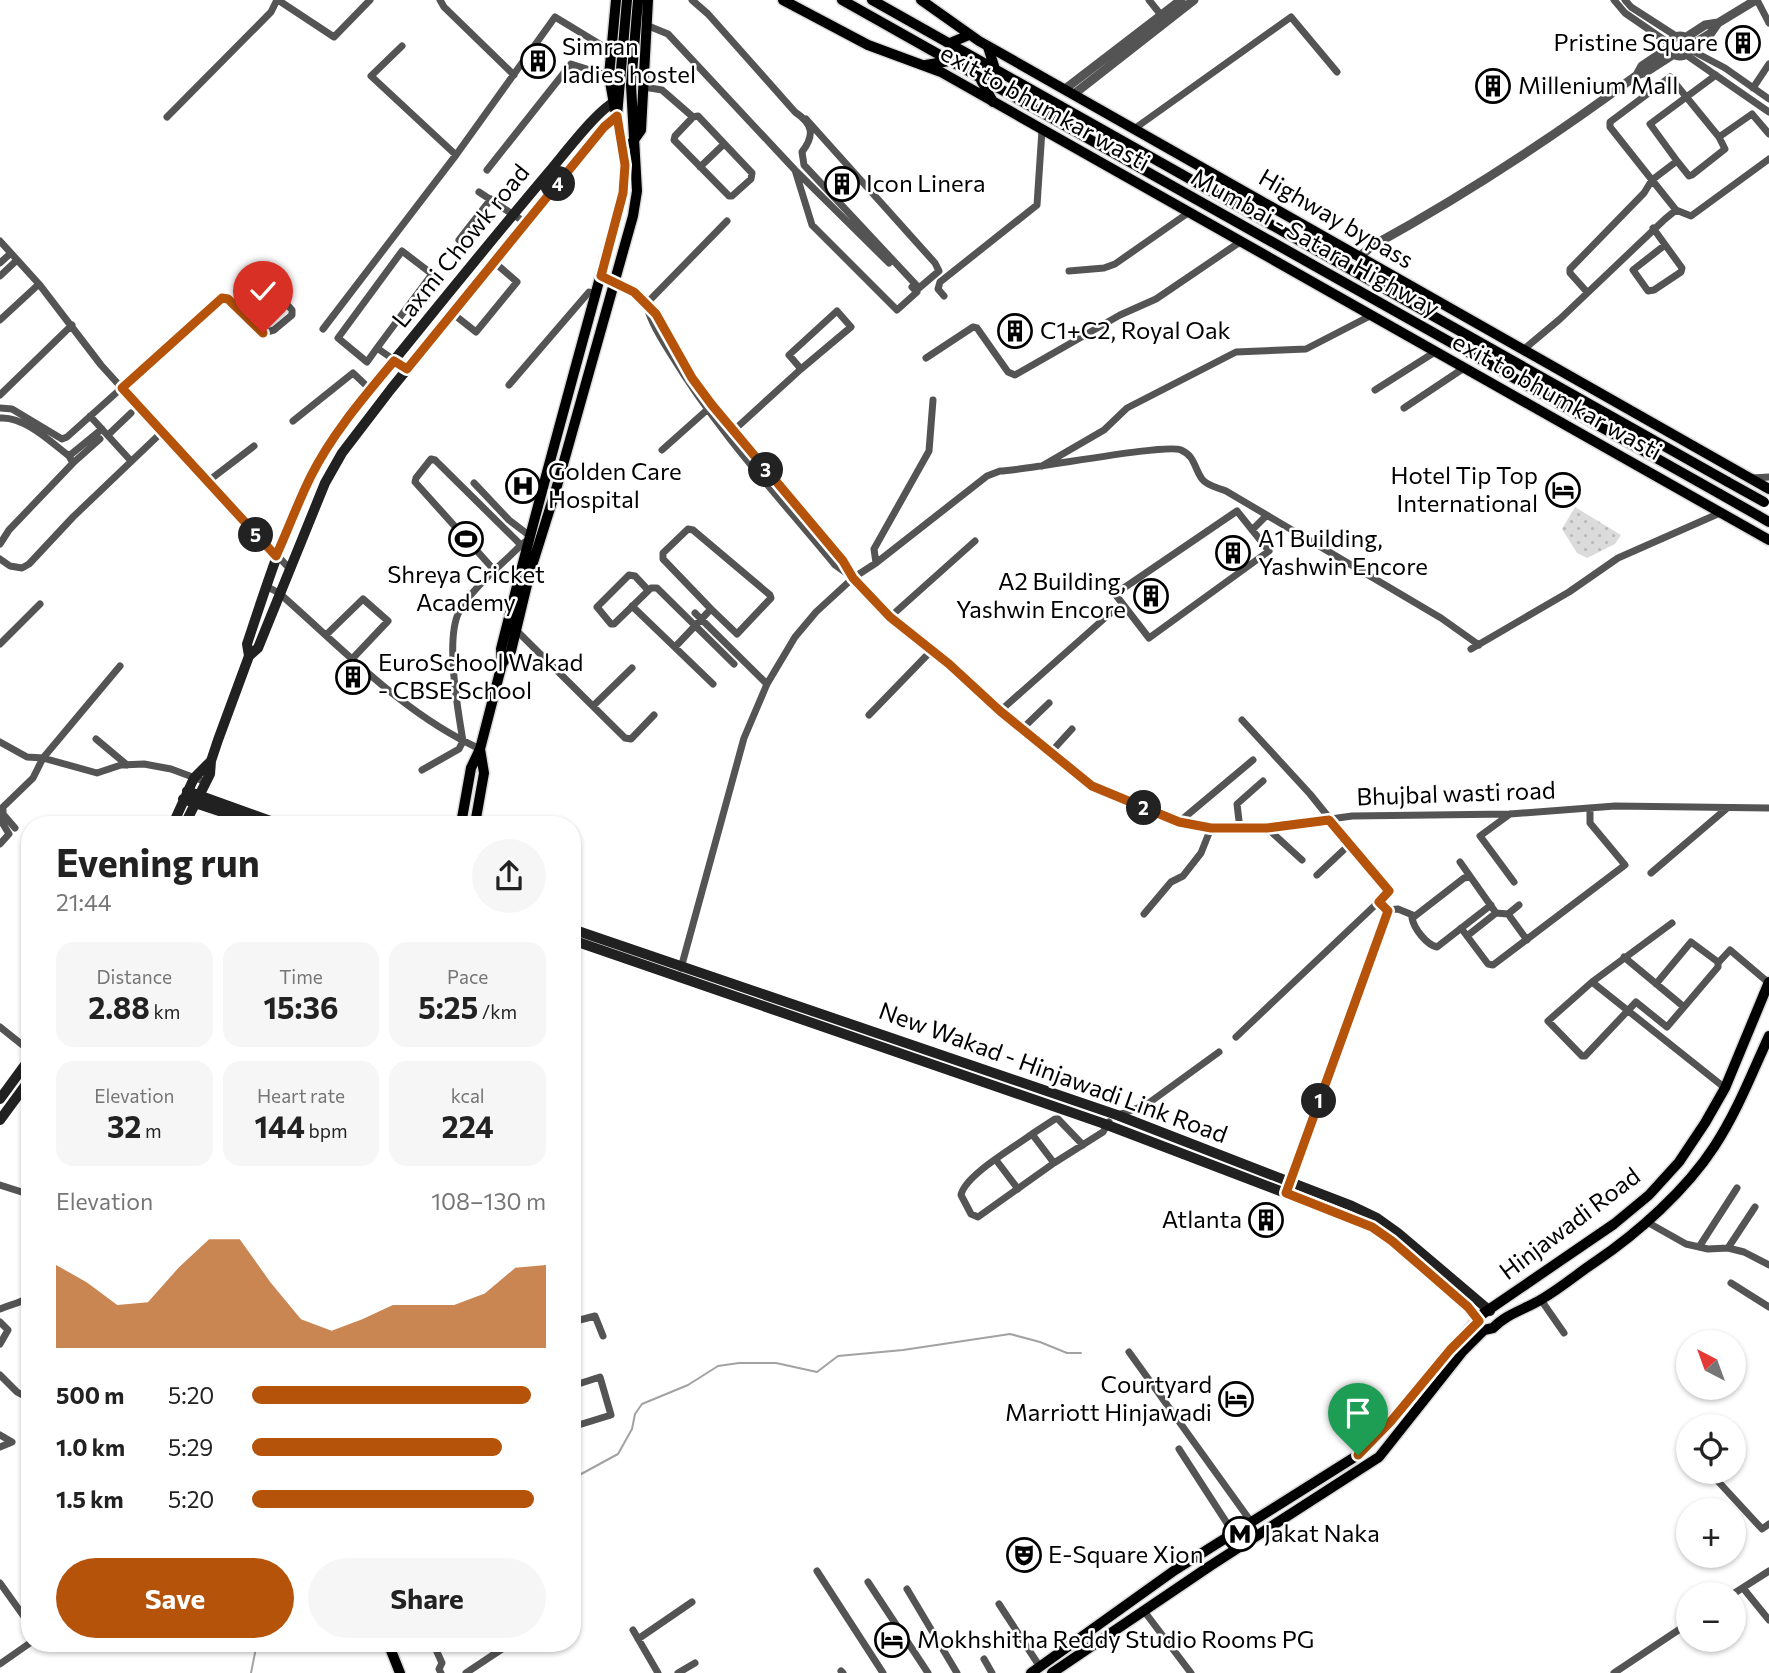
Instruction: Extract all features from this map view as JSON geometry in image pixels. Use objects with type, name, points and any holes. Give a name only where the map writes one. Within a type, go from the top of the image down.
[{"type":"main road","points":[[502,664],[511,651],[529,543],[558,486],[633,216],[637,191],[609,76],[616,0]]},
{"type":"main road","points":[[615,101],[627,0]]},
{"type":"main road","points":[[462,816],[471,768],[480,749],[502,664],[501,649],[623,193],[638,0]]},
{"type":"main road","points":[[627,145],[641,131],[648,0]]},
{"type":"main road","name":"exit to bhumkar wasti","points":[[783,0],[868,45],[926,65],[1769,540]]},
{"type":"main road","name":"Mumbai - Satara Highway","points":[[842,0],[1769,522]]},
{"type":"main road","name":"Mumbai - Satara Highway","points":[[872,0],[1767,504]]},
{"type":"main road","name":"Highway bypass","points":[[921,0],[988,47],[1769,489]]},
{"type":"main road","points":[[950,44],[969,35]]},
{"type":"main road","points":[[988,47],[995,69]]},
{"type":"main road","points":[[926,65],[949,61]]},
{"type":"main road","points":[[980,79],[993,102]]},
{"type":"main road","name":"Laxmi Chowk road","points":[[249,656],[247,644],[276,556],[311,476],[329,445],[513,214],[595,119],[615,101]]},
{"type":"main road","name":"Laxmi Chowk road","points":[[197,799],[210,774],[211,761],[249,656],[258,648],[325,483],[342,453],[452,313],[604,127],[617,116]]},
{"type":"main road","points":[[618,212],[633,216]]},
{"type":"main road","points":[[1720,513],[1730,512],[1752,485],[1751,478]]},
{"type":"main road","points":[[476,816],[484,772],[480,749]]},
{"type":"main road","points":[[176,816],[194,778],[211,761]]},
{"type":"main road","points":[[185,795],[253,816]]},
{"type":"main road","points":[[189,816],[197,799]]},
{"type":"main road","points":[[197,799],[238,816]]},
{"type":"main road","name":"New Wakad - Hinjawadi Link Road","points":[[581,936],[934,1058],[1113,1114],[1291,1182],[1377,1218],[1490,1311]]},
{"type":"main road","name":"New Wakad - Hinjawadi Link Road","points":[[581,939],[585,939]]},
{"type":"main road","name":"Hinjawadi Road","points":[[1490,1311],[1614,1224],[1648,1195],[1679,1162],[1725,1088],[1769,982]]},
{"type":"main road","name":"Hinjawadi Road","points":[[1052,1673],[1379,1457],[1481,1326],[1493,1328],[1497,1321],[1541,1300],[1614,1249],[1647,1222],[1710,1153],[1730,1119],[1769,1036]]},
{"type":"main road","name":"New Wakad - Hinjawadi Link Road","points":[[934,1058],[1372,1227],[1468,1307],[1481,1326]]},
{"type":"main road","points":[[0,1099],[21,1070]]},
{"type":"main road","points":[[0,1120],[21,1091]]},
{"type":"main road","points":[[1679,1162],[1693,1173]]},
{"type":"main road","points":[[1036,1670],[1175,1570],[1358,1455],[1392,1420],[1450,1350],[1481,1326],[1481,1315],[1490,1311],[1497,1321]]},
{"type":"main road","points":[[392,1652],[400,1673]]},
{"type":"street","points":[[167,117],[271,12],[277,0],[334,37],[370,0]]},
{"type":"street","points":[[440,0],[514,75]]},
{"type":"street","points":[[692,0],[708,14],[795,112],[806,119],[935,263],[939,271],[919,288],[804,165],[802,152],[810,142],[811,134],[806,119]]},
{"type":"street","points":[[1124,50],[1181,0]]},
{"type":"street","points":[[1070,92],[1194,0]]},
{"type":"street","points":[[1614,0],[1625,13],[1680,46],[1726,68],[1769,99]]},
{"type":"street","points":[[1625,0],[1630,7],[1716,75],[1769,112]]},
{"type":"street","points":[[1359,257],[1372,246],[1507,167],[1680,46],[1711,33],[1718,23],[1756,0],[1769,23]]},
{"type":"street","points":[[1153,1],[1161,15]]},
{"type":"street","points":[[323,329],[456,155],[555,17],[611,51]]},
{"type":"street","points":[[1134,129],[1291,18],[1337,72]]},
{"type":"street","points":[[646,25],[668,34],[795,170],[917,292],[897,310],[812,225],[795,170]]},
{"type":"street","points":[[402,46],[372,76],[456,155]]},
{"type":"street","points":[[487,170],[571,64],[609,76]]},
{"type":"street","points":[[1753,88],[1769,64]]},
{"type":"street","points":[[1716,75],[1688,96],[1650,125],[1689,176],[1692,175],[1725,149],[1719,137],[1688,96],[1673,78],[1669,77],[1609,124],[1676,210],[1691,216],[1769,159]]},
{"type":"street","points":[[644,87],[662,90],[694,117],[698,116],[753,175],[734,195],[729,196],[674,139],[694,117]]},
{"type":"street","points":[[1719,137],[1752,114],[1769,134]]},
{"type":"street","points":[[944,296],[937,285],[1037,205],[1042,130]]},
{"type":"street","points":[[700,167],[724,144]]},
{"type":"street","points":[[1587,292],[1570,273],[1570,269],[1644,193],[1652,180],[1677,161]]},
{"type":"street","points":[[479,191],[526,223]]},
{"type":"street","points":[[458,240],[491,199]]},
{"type":"street","points":[[1523,350],[1653,228],[1676,210]]},
{"type":"street","points":[[1069,271],[1112,265],[1188,213]]},
{"type":"street","points":[[646,304],[727,221]]},
{"type":"street","points":[[1653,228],[1665,245],[1682,271],[1654,290],[1648,291],[1633,270],[1665,245]]},
{"type":"street","points":[[0,241],[39,284],[101,365],[289,568]]},
{"type":"street","points":[[926,358],[973,327],[977,328],[1008,372],[1015,375],[1120,315],[1156,299],[1240,242]]},
{"type":"street","points":[[402,251],[432,274],[377,348],[367,362],[338,338],[402,251]]},
{"type":"street","points":[[0,263],[11,253]]},
{"type":"street","points":[[0,284],[5,276],[2,274],[17,260]]},
{"type":"street","points":[[452,313],[476,332],[517,282],[494,262]]},
{"type":"street","name":"Bhujbal wasti road","points":[[601,276],[634,292],[656,314],[692,378],[720,419],[835,565],[853,578],[890,617],[1092,786],[1179,822],[1211,828],[1240,829],[1387,815],[1510,814],[1615,806],[1769,808]]},
{"type":"street","points":[[0,320],[39,284]]},
{"type":"street","points":[[0,408],[12,408],[62,439],[222,298],[228,299],[263,333],[274,330],[292,315],[292,310],[274,290],[242,312]]},
{"type":"street","points":[[509,384],[589,292],[596,294]]},
{"type":"street","name":"Bhujbal wasti road","points":[[646,304],[660,336],[708,409],[733,431],[843,561],[853,578]]},
{"type":"street","points":[[733,431],[851,327],[837,311],[789,355],[801,369]]},
{"type":"street","points":[[1038,468],[1104,430],[1128,408],[1236,352],[1306,349],[1370,316]]},
{"type":"street","points":[[0,395],[72,326]]},
{"type":"street","points":[[377,348],[407,369]]},
{"type":"street","points":[[1375,390],[1435,352]]},
{"type":"street","points":[[1404,408],[1464,368]]},
{"type":"street","points":[[293,421],[353,373],[371,390]]},
{"type":"street","points":[[876,562],[874,549],[929,451],[933,400]]},
{"type":"street","points":[[662,450],[708,409]]},
{"type":"street","points":[[71,459],[104,437],[131,413]]},
{"type":"street","points":[[90,416],[102,429],[104,437],[131,461]]},
{"type":"street","points":[[0,418],[8,418],[26,426],[71,459]]},
{"type":"street","points":[[0,544],[71,459],[102,429]]},
{"type":"street","points":[[0,559],[10,566],[22,568],[29,564],[73,517],[162,432]]},
{"type":"street","points":[[207,482],[254,446]]},
{"type":"street","points":[[680,972],[744,738],[767,684],[804,626],[853,578],[982,478],[1000,471],[1038,468],[1146,451],[1180,449],[1193,458],[1207,484],[1226,491],[1441,618],[1475,647],[1569,592],[1618,558],[1720,513]]},
{"type":"street","points":[[495,571],[415,482],[431,459],[529,543]]},
{"type":"street","points":[[1751,478],[1769,477]]},
{"type":"street","points":[[474,483],[529,543]]},
{"type":"street","points":[[1237,511],[1252,530],[1269,551],[1149,638],[1115,593],[1237,511]]},
{"type":"street","points":[[1252,530],[1265,516]]},
{"type":"street","points":[[688,529],[771,598],[737,634],[711,609],[663,559],[663,553],[688,529]]},
{"type":"street","points":[[890,617],[975,541]]},
{"type":"street","points":[[422,770],[459,749],[463,741],[454,659],[455,623],[468,599],[495,571],[529,543]]},
{"type":"street","points":[[648,590],[635,576],[629,575],[597,607],[611,624],[614,624],[632,607],[648,590],[650,587],[657,588],[697,619],[767,684]]},
{"type":"street","points":[[266,586],[279,593],[408,706],[480,749]]},
{"type":"street","points":[[326,635],[363,599],[388,621],[353,658]]},
{"type":"street","points":[[0,644],[40,604]]},
{"type":"street","points":[[632,607],[713,684]]},
{"type":"street","points":[[674,647],[697,619],[711,609]]},
{"type":"street","points":[[1000,711],[1115,609]]},
{"type":"street","points":[[697,619],[734,664]]},
{"type":"street","points":[[515,629],[629,739],[654,715]]},
{"type":"street","points":[[869,715],[932,650]]},
{"type":"street","points":[[15,828],[1,810],[33,778],[43,758],[120,666]]},
{"type":"street","points":[[593,706],[632,668]]},
{"type":"street","points":[[1022,729],[1049,704]]},
{"type":"street","points":[[1236,1037],[1389,891],[1308,792],[1242,720]]},
{"type":"street","points":[[1051,752],[1072,729]]},
{"type":"street","points":[[96,740],[127,765]]},
{"type":"street","points":[[2,746],[27,757],[43,758],[97,772],[144,764],[171,769],[206,782]]},
{"type":"street","points":[[1179,822],[1252,760]]},
{"type":"street","points":[[1240,829],[1237,804],[1263,780]]},
{"type":"street","points":[[1461,928],[1488,964],[1493,965],[1625,865],[1590,823],[1590,808]]},
{"type":"street","points":[[1651,873],[1726,809]]},
{"type":"street","points":[[1510,814],[1480,836],[1514,882]]},
{"type":"street","points":[[0,819],[9,834],[0,844]]},
{"type":"street","points":[[1144,914],[1171,882],[1183,876],[1201,853],[1211,828]]},
{"type":"street","points":[[1267,828],[1302,860]]},
{"type":"street","points":[[1317,875],[1351,843]]},
{"type":"street","points":[[1460,862],[1496,913]]},
{"type":"street","points":[[1470,877],[1464,878],[1415,915],[1412,918],[1413,925],[1437,947],[1491,905]]},
{"type":"street","points":[[1379,902],[1388,911]]},
{"type":"street","points":[[1466,936],[1496,913],[1508,914],[1519,905]]},
{"type":"street","points":[[1388,911],[1398,909],[1415,915]]},
{"type":"street","points":[[1286,1193],[1388,911]]},
{"type":"street","points":[[1508,914],[1527,940]]},
{"type":"street","points":[[1672,923],[1592,982],[1548,1021],[1582,1056],[1588,1055],[1636,1002],[1667,1027],[1730,950],[1769,982]]},
{"type":"street","points":[[1656,984],[1691,942],[1718,963]]},
{"type":"street","points":[[1624,957],[1684,1007]]},
{"type":"street","points":[[1592,982],[1725,1088]]},
{"type":"street","points":[[0,1027],[21,1044]]},
{"type":"street","points":[[1083,1145],[1055,1119],[976,1175],[962,1190],[961,1195],[971,1214],[978,1217],[1103,1132],[1105,1124],[1113,1114],[1146,1105],[1219,1052]]},
{"type":"street","points":[[1032,1134],[1054,1163]]},
{"type":"street","points":[[996,1160],[1018,1189]]},
{"type":"street","points":[[0,1185],[21,1192]]},
{"type":"street","points":[[1699,1247],[1737,1188]]},
{"type":"street","points":[[1728,1248],[1755,1207]]},
{"type":"street","points":[[1647,1222],[1686,1244],[1708,1250],[1728,1248],[1744,1252],[1769,1265]]},
{"type":"street","points":[[1731,1283],[1769,1307]]},
{"type":"street","points":[[1541,1300],[1564,1334]]},
{"type":"street","points":[[0,1309],[8,1304],[21,1302]]},
{"type":"street","points":[[581,1320],[595,1316],[603,1336]]},
{"type":"street","points":[[0,1322],[8,1330],[0,1344]]},
{"type":"street","points":[[1129,1352],[1252,1523]]},
{"type":"street","points":[[0,1375],[21,1394]]},
{"type":"street","points":[[581,1383],[600,1377],[611,1415],[581,1424]]},
{"type":"street","points":[[0,1435],[12,1442],[0,1447]]},
{"type":"street","points":[[1179,1449],[1234,1534]]},
{"type":"street","points":[[1721,1484],[1762,1529],[1769,1524]]},
{"type":"street","points":[[817,1571],[883,1673]]},
{"type":"street","points":[[1746,1586],[1769,1572]]},
{"type":"street","points":[[868,1582],[928,1673]]},
{"type":"street","points":[[0,1583],[21,1612]]},
{"type":"street","points":[[907,1589],[957,1673]]},
{"type":"street","points":[[1746,1592],[1769,1620]]},
{"type":"street","points":[[638,1639],[692,1602]]},
{"type":"street","points":[[999,1604],[1036,1670]]},
{"type":"street","points":[[1144,1611],[1191,1673]]},
{"type":"street","points":[[633,1630],[658,1673]]},
{"type":"street","points":[[1615,1673],[1676,1632]]},
{"type":"street","points":[[0,1664],[21,1649]]},
{"type":"street","points":[[437,1652],[442,1663],[439,1670],[441,1673]]},
{"type":"street","points":[[466,1673],[498,1652]]},
{"type":"street","points":[[984,1659],[992,1673]]},
{"type":"street","points":[[678,1673],[695,1663]]},
{"type":"shaded area","points":[[1575,507],[1621,535],[1615,544],[1587,558],[1577,553],[1562,529]]},
{"type":"waterway","points":[[581,1474],[618,1454],[642,1404],[688,1385],[718,1366],[776,1363],[817,1372],[838,1356],[903,1350],[1010,1334],[1067,1353],[1081,1353]]},
{"type":"waterway","points":[[251,1673],[255,1652]]},
{"type":"place","name":"Pristine Square","points":[[1743,43]]},
{"type":"place","name":"Simran ladies hostel","points":[[538,61]]},
{"type":"place","name":"Millenium Mall","points":[[1493,86]]},
{"type":"place","name":"Icon Linera","points":[[842,184]]},
{"type":"place","name":"C1+C2, Royal Oak","points":[[1015,331]]},
{"type":"place","name":"Golden Care Hospital","points":[[523,486]]},
{"type":"place","name":"Hotel Tip Top International","points":[[1563,490]]},
{"type":"place","name":"Shreya Cricket Academy","points":[[466,539]]},
{"type":"place","name":"A1 Building, Yashwin Encore","points":[[1233,553]]},
{"type":"place","name":"A2 Building, Yashwin Encore","points":[[1151,596]]},
{"type":"place","name":"EuroSchool Wakad - CBSE School","points":[[353,677]]},
{"type":"place","name":"Atlanta","points":[[1266,1220]]},
{"type":"place","name":"Courtyard Marriott Hinjawadi","points":[[1236,1399]]},
{"type":"place","name":"Jakat Naka","points":[[1240,1534]]},
{"type":"place","name":"E-Square Xion","points":[[1024,1555]]},
{"type":"place","name":"Mokhshitha Reddy Studio Rooms PG","points":[[892,1640]]},
{"type":"route","points":[[263,333],[228,299],[222,298],[122,388],[276,556],[311,476],[329,445],[378,380],[394,361],[407,369],[604,127],[617,116],[625,165],[623,193],[601,276],[634,292],[656,314],[692,378],[712,405],[843,561],[853,578],[890,617],[1084,780],[1102,791],[1179,822],[1211,828],[1267,828],[1329,820],[1389,891],[1379,902],[1388,911],[1286,1193],[1372,1227],[1468,1307],[1479,1321],[1468,1330],[1392,1420],[1358,1455]]}]
